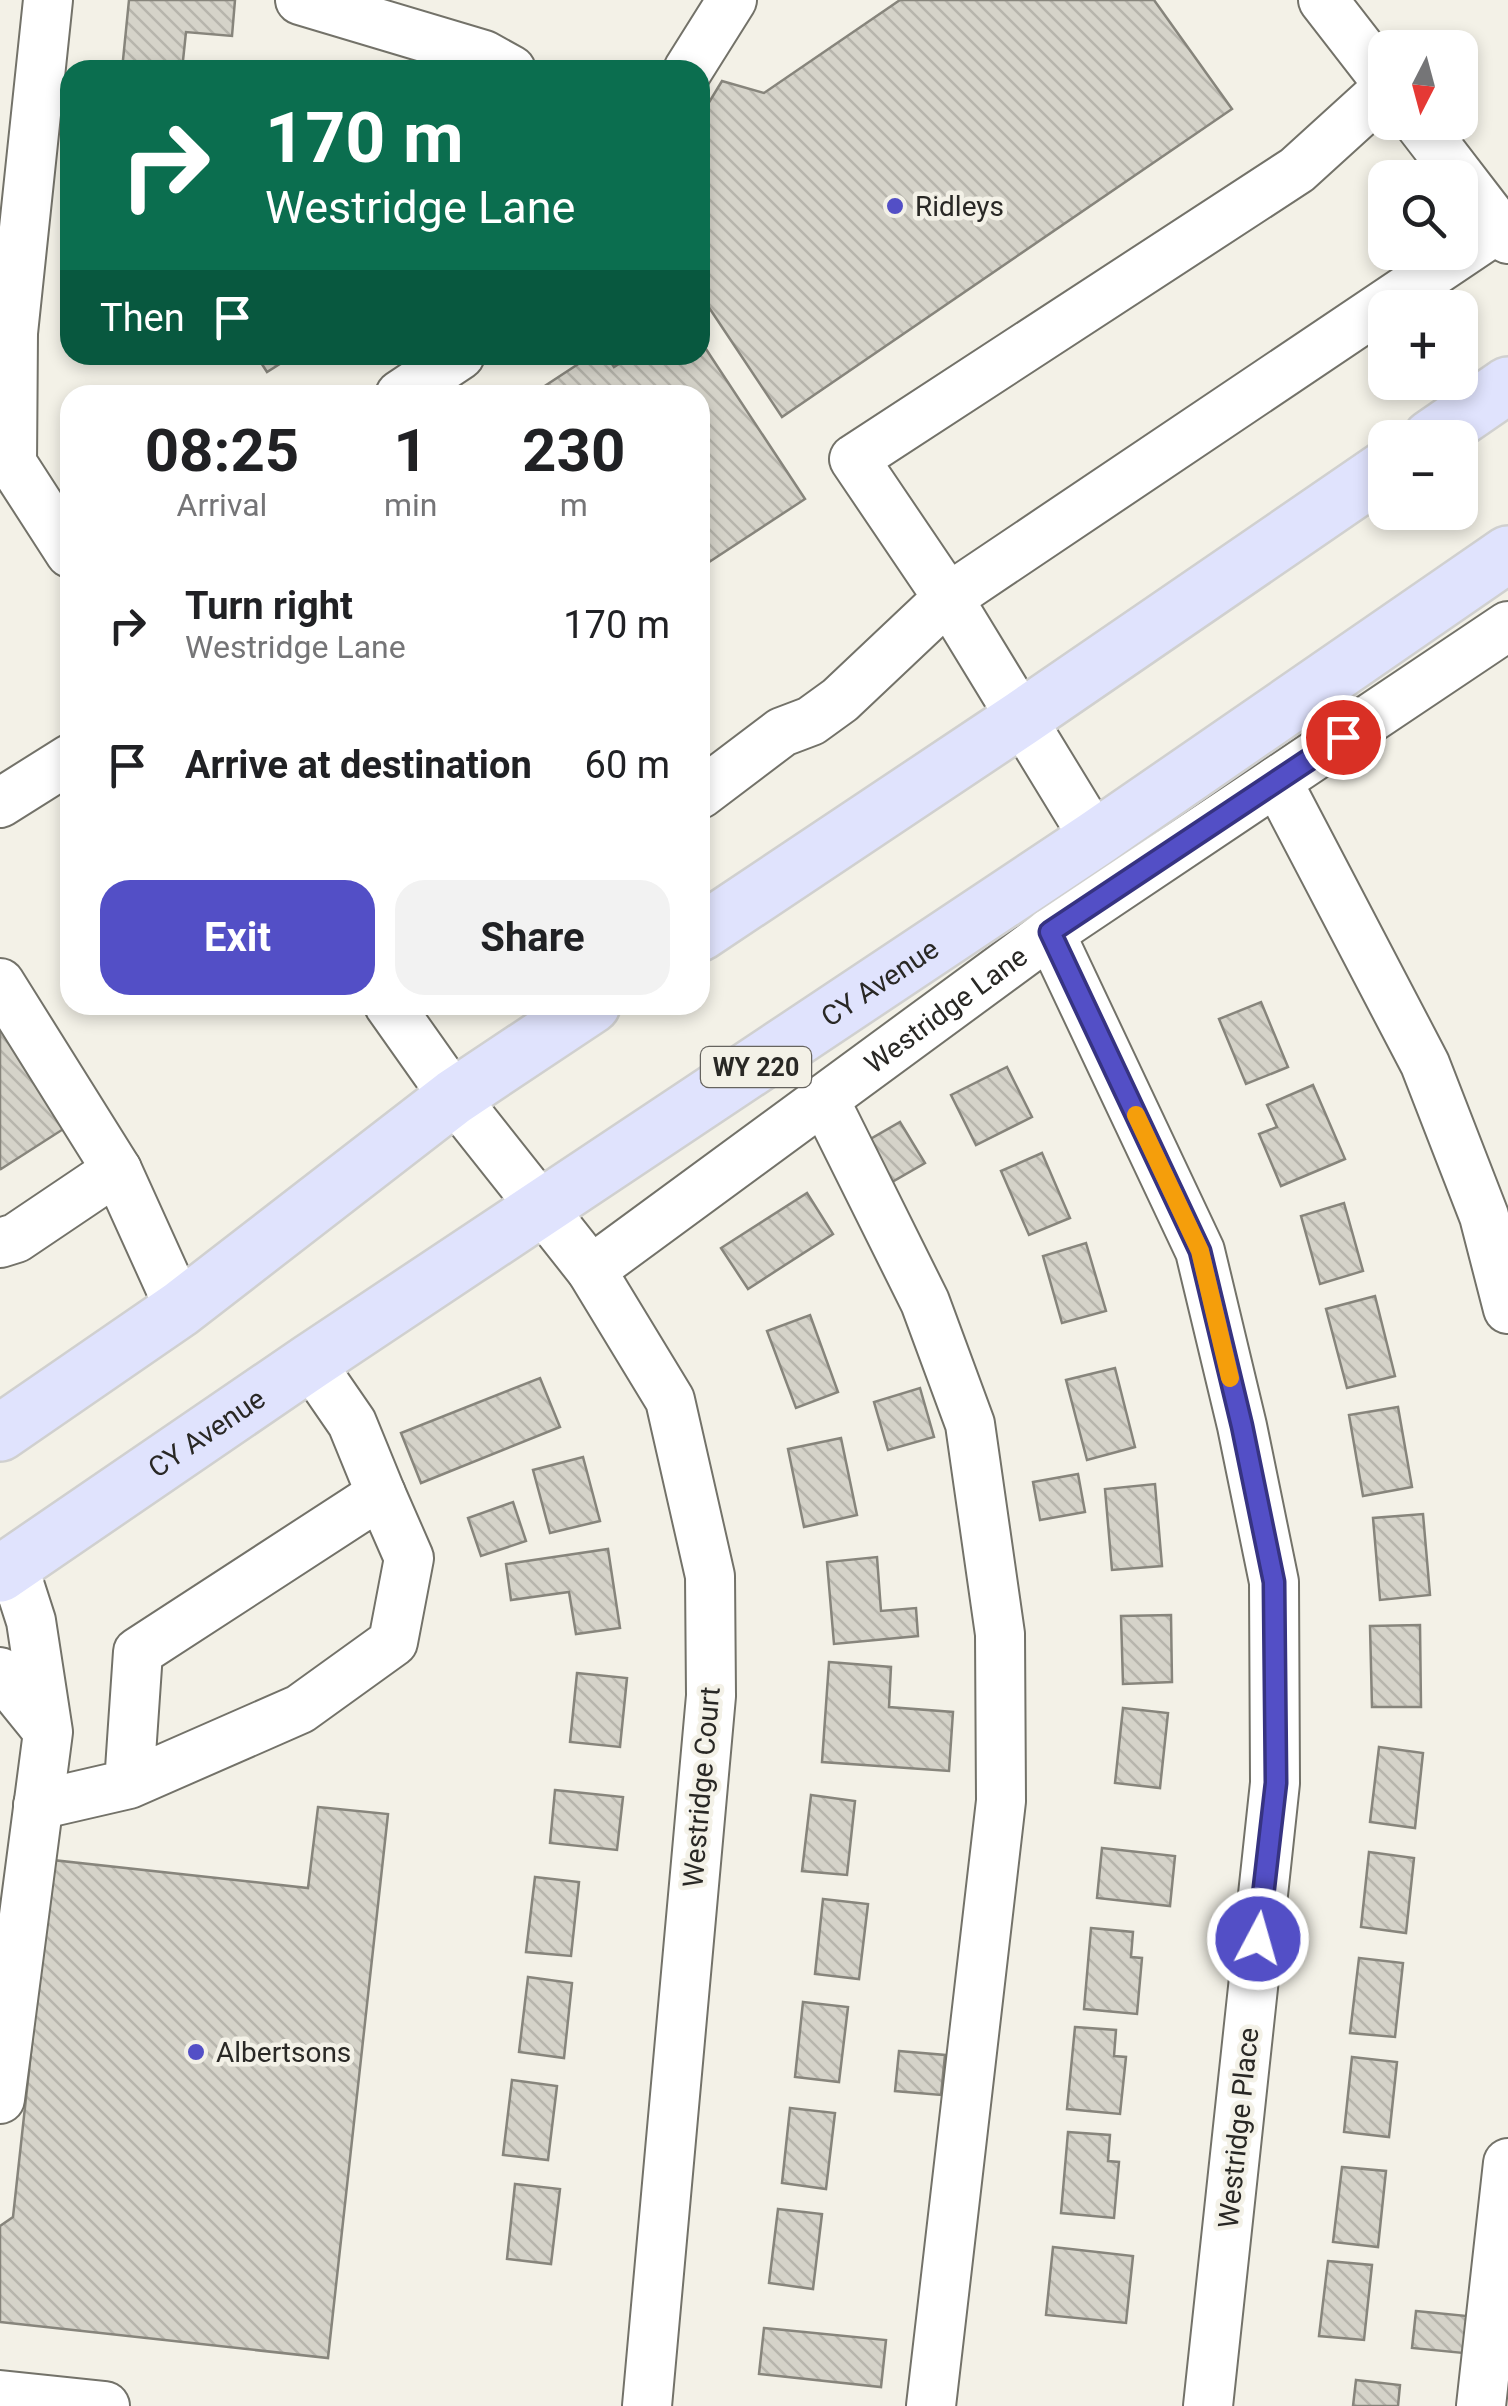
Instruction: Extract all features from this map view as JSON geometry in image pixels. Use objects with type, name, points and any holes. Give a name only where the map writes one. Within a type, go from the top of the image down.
[{"type":"main road","points":[[1457,420],[1508,384]]},
{"type":"main road","points":[[710,926],[1368,481]]},
{"type":"main road","name":"CY Avenue","points":[[7,1569],[1096,838],[1508,554]]},
{"type":"main road","points":[[0,1433],[180,1309],[454,1097],[577,1015]]},
{"type":"main road","points":[[0,1466],[60,1412],[141,1351],[180,1309]]},
{"type":"street","points":[[48,0],[7,332],[12,463],[60,525]]},
{"type":"street","points":[[300,0],[493,60]]},
{"type":"street","points":[[694,60],[732,0]]},
{"type":"street","points":[[1323,0],[1368,58]]},
{"type":"street","points":[[1096,838],[948,598],[854,459],[1297,170],[1368,105]]},
{"type":"street","points":[[710,786],[782,732],[811,721],[840,700],[948,598],[1504,233],[1432,140]]},
{"type":"street","points":[[415,385],[445,365]]},
{"type":"street","name":"Westridge Lane","points":[[591,1270],[1050,932],[1508,627]]},
{"type":"street","points":[[0,803],[60,765]]},
{"type":"street","points":[[1277,781],[1426,1064],[1484,1216],[1508,1309]]},
{"type":"street","name":"Westridge Place","points":[[1050,932],[1200,1251],[1274,1582],[1276,1783],[1208,2406]]},
{"type":"street","points":[[0,983],[117,1170],[180,1309]]},
{"type":"street","name":"Westridge Court","points":[[397,1015],[454,1097],[591,1270],[670,1400],[710,1576],[710,1696],[647,2406]]},
{"type":"street","points":[[824,1099],[925,1302],[970,1424],[1000,1634],[1002,1801],[931,2406]]},
{"type":"street","points":[[0,1243],[16,1238],[117,1170]]},
{"type":"street","points":[[38,1805],[129,1784],[300,1709],[393,1642],[409,1558],[352,1424],[310,1362]]},
{"type":"street","points":[[129,1784],[138,1652],[381,1494]]},
{"type":"street","points":[[0,2099],[16,1856],[38,1805],[48,1732],[30,1621],[7,1569]]},
{"type":"street","points":[[0,1672],[48,1732]]},
{"type":"street","points":[[1481,2406],[1508,2163]]},
{"type":"street","points":[[0,2396],[105,2406]]},
{"type":"building","points":[[129,0],[235,0],[232,36],[186,32],[183,60],[123,60]]},
{"type":"building","name":"Ridleys","points":[[900,0],[1154,0],[1232,109],[782,417],[710,309],[710,101],[722,81],[764,93]]},
{"type":"building","points":[[710,355],[805,499],[710,561],[710,385],[546,385],[577,365],[710,365]]},
{"type":"building","points":[[1261,1002],[1288,1067],[1246,1084],[1219,1019]]},
{"type":"building","points":[[0,1028],[65,1128],[1,1169],[0,1167]]},
{"type":"building","points":[[1007,1067],[1032,1117],[976,1145],[951,1095]]},
{"type":"building","points":[[1313,1085],[1345,1159],[1281,1186],[1259,1134],[1277,1127],[1267,1105]]},
{"type":"building","points":[[900,1122],[925,1163],[892,1182],[867,1141]]},
{"type":"building","points":[[1042,1153],[1070,1218],[1029,1235],[1001,1171]]},
{"type":"building","points":[[807,1193],[833,1234],[748,1289],[721,1248]]},
{"type":"building","points":[[1344,1203],[1363,1271],[1320,1284],[1301,1216]]},
{"type":"building","points":[[1086,1243],[1106,1311],[1062,1323],[1043,1256]]},
{"type":"building","points":[[1375,1296],[1395,1376],[1347,1388],[1326,1309]]},
{"type":"building","points":[[810,1315],[838,1392],[796,1408],[767,1331]]},
{"type":"building","points":[[1115,1368],[1135,1447],[1087,1460],[1066,1380]]},
{"type":"building","points":[[540,1378],[560,1427],[421,1483],[401,1433]]},
{"type":"building","points":[[920,1388],[934,1437],[888,1450],[874,1402]]},
{"type":"building","points":[[1398,1407],[1412,1487],[1363,1496],[1349,1415]]},
{"type":"building","points":[[841,1438],[857,1515],[804,1527],[788,1449]]},
{"type":"building","points":[[583,1457],[600,1521],[550,1533],[533,1470]]},
{"type":"building","points":[[1078,1474],[1085,1512],[1040,1520],[1033,1482]]},
{"type":"building","points":[[1155,1484],[1162,1566],[1112,1570],[1105,1489]]},
{"type":"building","points":[[513,1502],[526,1541],[481,1556],[468,1518]]},
{"type":"building","points":[[1423,1514],[1430,1595],[1380,1600],[1373,1518]]},
{"type":"building","points":[[608,1549],[620,1628],[576,1634],[569,1592],[511,1600],[506,1564]]},
{"type":"building","points":[[877,1557],[881,1611],[916,1608],[918,1636],[834,1644],[827,1562]]},
{"type":"building","points":[[1171,1615],[1172,1682],[1123,1684],[1121,1616]]},
{"type":"building","points":[[1420,1625],[1421,1707],[1372,1707],[1370,1626]]},
{"type":"building","points":[[829,1662],[891,1667],[889,1707],[953,1712],[949,1771],[822,1762]]},
{"type":"building","points":[[577,1673],[627,1678],[620,1747],[570,1742]]},
{"type":"building","points":[[1123,1708],[1168,1713],[1160,1788],[1115,1783]]},
{"type":"building","points":[[1379,1747],[1423,1753],[1415,1828],[1370,1822]]},
{"type":"building","points":[[555,1790],[623,1797],[617,1850],[550,1843]]},
{"type":"building","points":[[811,1795],[855,1801],[847,1875],[802,1871]]},
{"type":"building","name":"Albertsons","points":[[318,1807],[388,1814],[328,2358],[0,2322],[0,2226],[13,2217],[52,1860],[308,1888]]},
{"type":"building","points":[[1102,1848],[1175,1856],[1170,1906],[1097,1898]]},
{"type":"building","points":[[1369,1852],[1414,1858],[1406,1933],[1361,1927]]},
{"type":"building","points":[[535,1877],[579,1882],[571,1956],[526,1952]]},
{"type":"building","points":[[823,1899],[868,1904],[859,1979],[815,1974]]},
{"type":"building","points":[[1091,1928],[1133,1932],[1131,1957],[1142,1958],[1137,2014],[1084,2009]]},
{"type":"building","points":[[1359,1958],[1403,1963],[1395,2037],[1350,2033]]},
{"type":"building","points":[[528,1977],[572,1983],[564,2058],[519,2052]]},
{"type":"building","points":[[803,2002],[848,2007],[839,2082],[795,2077]]},
{"type":"building","points":[[1075,2027],[1116,2030],[1114,2056],[1126,2057],[1120,2114],[1067,2109]]},
{"type":"building","points":[[899,2051],[945,2055],[941,2095],[895,2091]]},
{"type":"building","points":[[1352,2057],[1397,2062],[1389,2137],[1344,2132]]},
{"type":"building","points":[[512,2080],[557,2086],[548,2160],[503,2155]]},
{"type":"building","points":[[790,2108],[835,2113],[826,2189],[782,2183]]},
{"type":"building","points":[[1068,2132],[1110,2135],[1108,2161],[1119,2162],[1114,2218],[1061,2213]]},
{"type":"building","points":[[1342,2167],[1386,2171],[1378,2247],[1333,2242]]},
{"type":"building","points":[[515,2184],[560,2189],[551,2264],[507,2259]]},
{"type":"building","points":[[778,2209],[822,2214],[813,2289],[769,2283]]},
{"type":"building","points":[[1053,2247],[1133,2256],[1126,2323],[1046,2315]]},
{"type":"building","points":[[1328,2261],[1372,2265],[1364,2340],[1319,2336]]},
{"type":"building","points":[[1416,2311],[1467,2316],[1463,2353],[1412,2348]]},
{"type":"building","points":[[764,2328],[886,2340],[881,2387],[759,2374]]},
{"type":"building","points":[[1356,2380],[1400,2385],[1398,2406],[1353,2406]]},
{"type":"slow traffic","points":[[1136,1115],[1200,1251],[1230,1378]]},
{"type":"place","name":"Ridleys","points":[[895,206]]},
{"type":"place","name":"Albertsons","points":[[196,2052]]},
{"type":"route","points":[[1258,1939],[1276,1783],[1274,1582],[1242,1426],[1200,1251],[1050,932],[1343,737]]}]
